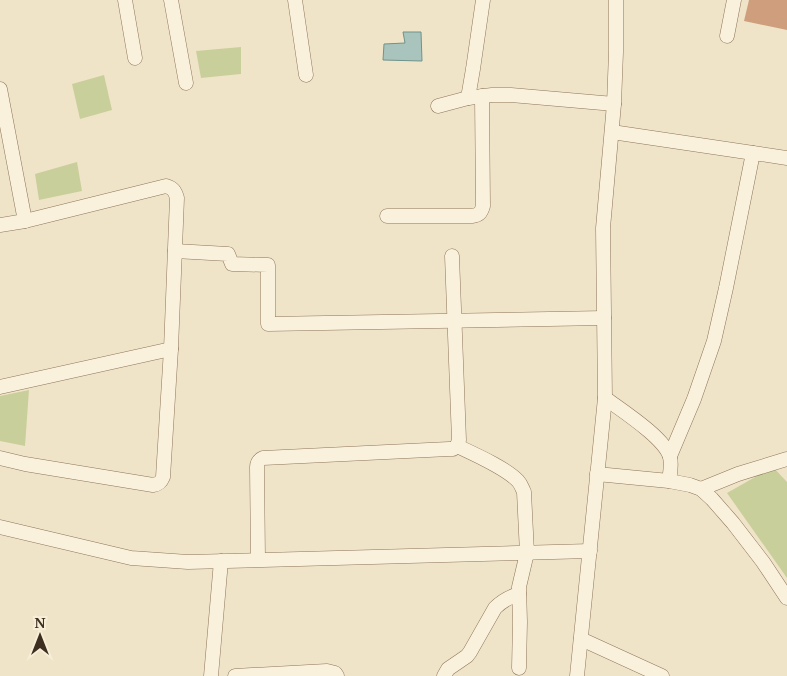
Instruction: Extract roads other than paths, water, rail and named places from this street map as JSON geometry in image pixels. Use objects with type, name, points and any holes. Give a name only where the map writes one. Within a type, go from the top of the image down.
[{"type":"street","points":[[125,0],[135,58]]},
{"type":"street","points":[[171,0],[186,82]]},
{"type":"street","points":[[295,0],[306,75]]},
{"type":"street","points":[[468,98],[483,0]]},
{"type":"street","points":[[577,676],[605,398],[603,228],[614,104],[615,0]]},
{"type":"street","points":[[727,36],[734,0]]},
{"type":"street","points":[[0,89],[25,221]]},
{"type":"street","points":[[387,216],[472,216],[482,212],[482,96]]},
{"type":"street","points":[[438,106],[482,96],[511,96],[614,104]]},
{"type":"street","points":[[612,132],[787,158]]},
{"type":"street","points":[[669,480],[670,456],[694,399],[714,341],[753,153]]},
{"type":"street","points":[[0,225],[25,221],[166,186],[172,188],[178,198],[163,477],[160,483],[153,485],[25,464],[0,458]]},
{"type":"street","points":[[175,251],[228,254],[232,264],[268,265],[268,324],[604,318]]},
{"type":"street","points":[[258,559],[257,463],[259,460],[264,458],[454,449],[457,446],[459,440],[452,256]]},
{"type":"street","points":[[0,386],[171,349]]},
{"type":"street","points":[[605,398],[650,432],[670,456]]},
{"type":"street","points":[[457,446],[507,472],[520,483],[524,492],[527,553],[520,580],[519,594],[519,668]]},
{"type":"street","points":[[701,489],[738,474],[787,459]]},
{"type":"street","points":[[598,474],[669,480],[701,489],[733,523],[763,562],[787,598]]},
{"type":"street","points":[[0,528],[131,558],[188,562],[590,551]]},
{"type":"street","points":[[211,676],[221,561]]},
{"type":"street","points":[[444,676],[448,669],[467,656],[500,602],[519,594]]},
{"type":"street","points":[[581,639],[662,676]]},
{"type":"street","points":[[235,676],[327,671],[336,673],[337,676]]},
{"type":"water","points":[[403,32],[421,32],[422,61],[383,60],[384,44],[405,43]]}]
